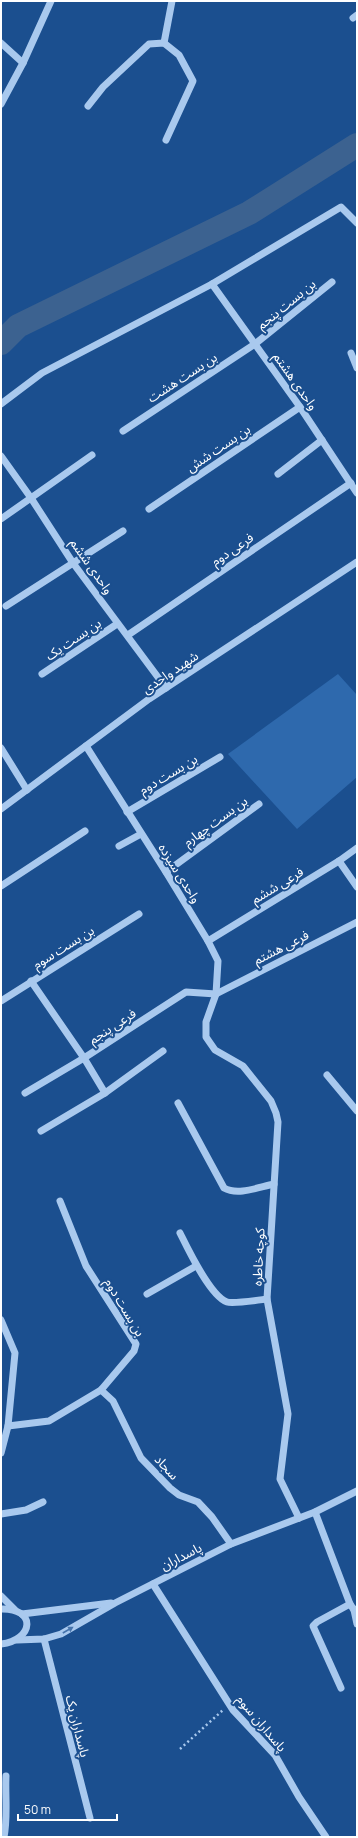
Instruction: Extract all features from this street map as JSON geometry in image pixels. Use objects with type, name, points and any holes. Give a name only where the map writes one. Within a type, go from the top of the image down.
[{"type":"street","points":[[1,104],[23,63],[51,1]]},
{"type":"street","points":[[164,43],[172,1]]},
{"type":"street","points":[[1,43],[23,63]]},
{"type":"street","points":[[88,106],[103,87],[149,44],[164,43],[179,54],[193,81],[166,140]]},
{"type":"street","points":[[1,404],[42,373],[212,284],[341,207],[357,223]]},
{"type":"street","name":"بن بست پنجم","points":[[256,344],[332,282]]},
{"type":"street","name":"واحدی هشتم","points":[[212,284],[300,407],[357,493]]},
{"type":"street","name":"بن بست هشت","points":[[122,431],[256,344]]},
{"type":"street","points":[[351,353],[357,368]]},
{"type":"street","name":"بن بست شش","points":[[149,509],[300,407]]},
{"type":"street","points":[[278,474],[322,440]]},
{"type":"street","points":[[1,519],[92,455]]},
{"type":"street","name":"واحدی ششم","points":[[1,456],[31,498],[73,563],[166,688]]},
{"type":"street","name":"فرعی دوم","points":[[128,635],[351,483]]},
{"type":"street","points":[[6,606],[123,531]]},
{"type":"street","name":"شهید واحدی","points":[[1,809],[166,688],[357,563]]},
{"type":"street","name":"بن بست یک","points":[[42,674],[117,624]]},
{"type":"street","name":"واحدی سیزده","points":[[86,746],[166,872],[208,941],[218,961],[216,994],[206,1022]]},
{"type":"street","points":[[1,748],[27,790]]},
{"type":"street","name":"بن بست دوم","points":[[127,812],[220,757]]},
{"type":"street","name":"بن بست چهارم","points":[[166,872],[259,804]]},
{"type":"street","points":[[1,886],[85,831]]},
{"type":"street","points":[[119,846],[142,834]]},
{"type":"street","name":"فرعی ششم","points":[[208,941],[339,861],[357,848]]},
{"type":"street","points":[[339,861],[357,887]]},
{"type":"street","name":"بن بست سوم","points":[[1,1001],[139,914]]},
{"type":"street","name":"فرعی هشتم","points":[[216,994],[357,922]]},
{"type":"street","points":[[31,981],[84,1058],[105,1093]]},
{"type":"street","name":"فرعی پنجم","points":[[25,1093],[84,1058],[186,992],[216,994]]},
{"type":"street","name":"كوچه خاطره","points":[[206,1022],[206,1037],[215,1050],[243,1066],[271,1101],[278,1122],[267,1299],[288,1414],[280,1479],[299,1518]]},
{"type":"street","points":[[41,1131],[105,1093],[163,1051]]},
{"type":"street","points":[[328,1075],[357,1110]]},
{"type":"street","points":[[178,1103],[224,1188],[237,1192],[274,1184]]},
{"type":"street","name":"بن بست دوم","points":[[8,1426],[48,1422],[101,1390],[134,1351],[136,1344],[86,1266],[60,1201]]},
{"type":"street","points":[[180,1233],[196,1266],[220,1298],[228,1302],[267,1299]]},
{"type":"street","points":[[147,1294],[196,1266]]},
{"type":"street","points":[[1,1320],[15,1353],[8,1426],[1,1453]]},
{"type":"street","name":"سجاد","points":[[101,1390],[113,1401],[142,1458],[178,1495],[198,1502],[212,1516],[231,1544]]},
{"type":"street","name":"پاسداران","points":[[1,1644],[11,1643],[17,1640],[44,1639],[61,1634],[115,1603],[231,1544],[315,1512],[357,1491]]},
{"type":"street","points":[[1,1514],[26,1510],[43,1502]]},
{"type":"street","points":[[315,1512],[353,1608],[357,1624]]},
{"type":"street","name":"پاسداران سوم","points":[[153,1584],[229,1704],[275,1755],[299,1797],[326,1837]]},
{"type":"street","points":[[1,1596],[27,1621],[27,1628],[24,1634],[17,1640]]},
{"type":"street","points":[[1,1610],[18,1612],[115,1603]]},
{"type":"street","points":[[341,1688],[313,1626],[316,1622],[353,1608]]},
{"type":"street","name":"پاسداران یک","points":[[44,1639],[90,1818]]},
{"type":"street","points":[[4,1837],[7,1823],[5,1801],[6,1776]]},
{"type":"path","points":[[180,1749],[229,1704]]},
{"type":"shaded area","points":[[338,674],[357,695],[357,777],[297,829],[228,754]]},
{"type":"waterway","points":[[1,343],[18,326],[249,213],[357,145]]}]
